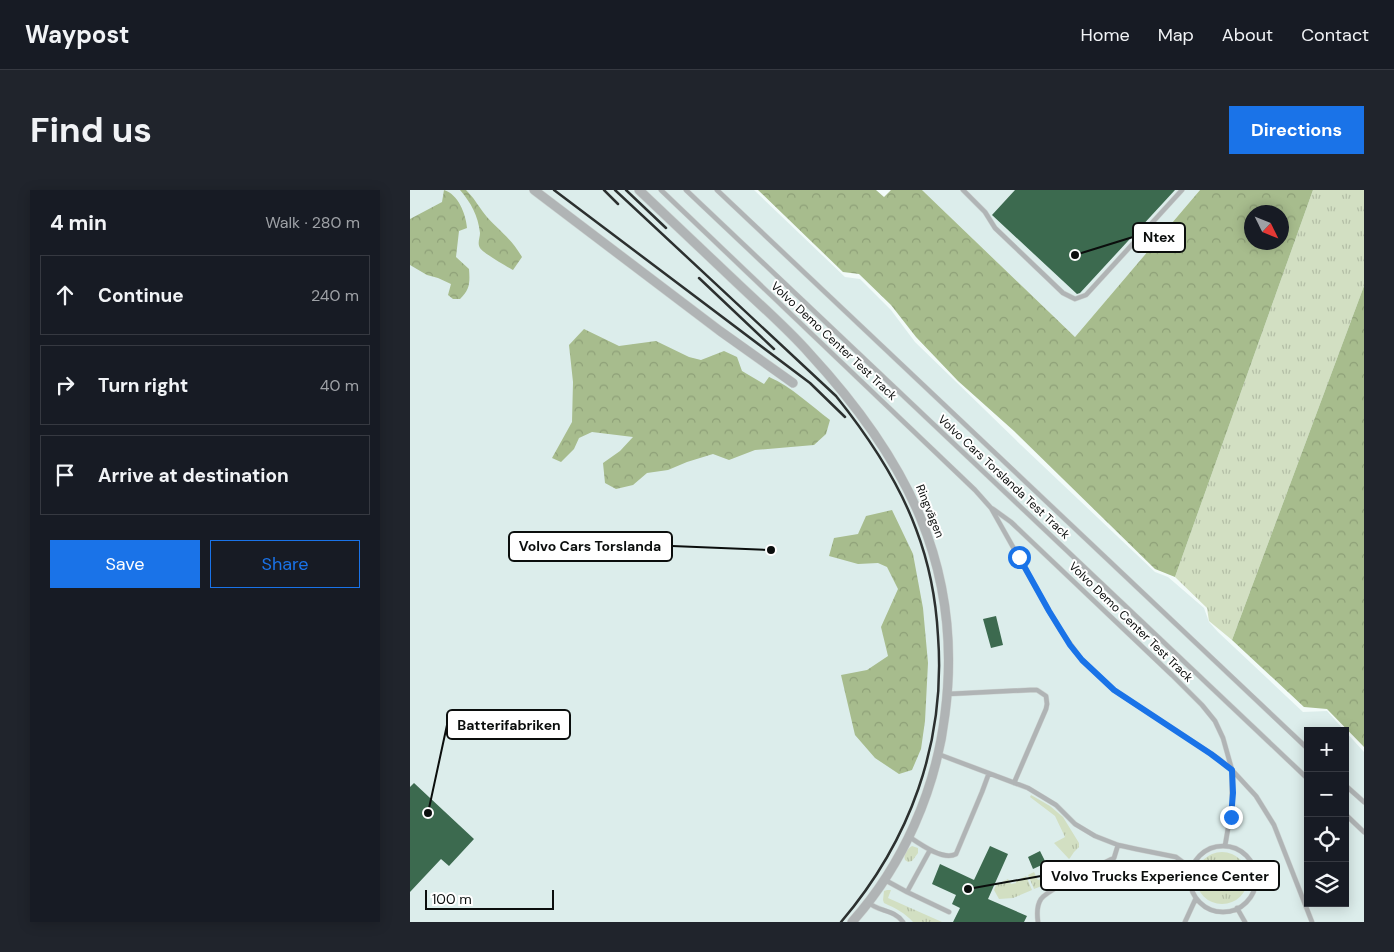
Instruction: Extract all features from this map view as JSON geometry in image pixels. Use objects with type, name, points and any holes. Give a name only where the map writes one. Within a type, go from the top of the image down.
[{"type":"street","points":[[534,190],[720,331],[793,383]]},
{"type":"street","name":"Ringvägen","points":[[639,190],[808,351],[850,400],[887,451],[910,492],[930,542],[939,573],[949,646],[948,694],[944,727],[924,801],[908,836],[884,879],[852,922]]},
{"type":"lane","name":"Volvo Demo Center Test Track","points":[[661,190],[976,490],[991,508],[1049,611],[1082,660],[1114,690],[1232,770],[1256,796],[1274,825],[1312,922]]},
{"type":"lane","name":"Volvo Cars Torslanda Test Track","points":[[686,190],[1304,775]]},
{"type":"lane","name":"Volvo Cars Torslanda Test Track","points":[[716,190],[1304,745]]},
{"type":"lane","points":[[963,190],[985,212],[994,228],[1064,293],[1075,299],[1086,295],[1182,190]]},
{"type":"lane","name":"Volvo Demo Center Test Track","points":[[991,508],[1011,522],[1157,660],[1202,705],[1214,721],[1222,734],[1232,770],[1232,805],[1225,846]]},
{"type":"lane","points":[[948,694],[1037,690],[1046,696],[1046,709],[1014,783]]},
{"type":"lane","points":[[938,754],[1028,788],[1056,806],[1083,830],[1118,844],[1176,856],[1184,863],[1190,874]]},
{"type":"lane","points":[[908,836],[930,850],[946,856],[952,857],[956,854],[989,773]]},
{"type":"lane","points":[[1349,789],[1364,802]]},
{"type":"lane","points":[[1348,817],[1364,832]]},
{"type":"lane","points":[[1038,922],[1041,899],[1050,890],[1114,858],[1118,844]]},
{"type":"lane","points":[[1225,846],[1236,849],[1246,855],[1254,870],[1255,881],[1252,892],[1246,901],[1237,908],[1226,911],[1204,906],[1196,898],[1191,886],[1190,874],[1194,862],[1202,853],[1213,847],[1225,846]]},
{"type":"lane","points":[[907,892],[930,850]]},
{"type":"lane","points":[[884,879],[949,912]]},
{"type":"lane","points":[[1185,922],[1196,898]]},
{"type":"lane","points":[[868,902],[873,907],[893,913],[903,922]]},
{"type":"lane","points":[[1237,908],[1246,922]]},
{"type":"shaded area","points":[[410,190],[754,190],[845,277],[860,279],[891,310],[915,342],[1155,572],[1168,577],[1204,608],[1209,622],[1218,632],[1303,712],[1327,711],[1341,727],[1304,727],[1304,907],[1349,907],[1349,735],[1364,752],[1364,922],[410,922]]},
{"type":"shaded area","points":[[922,190],[1200,190],[1075,337]]},
{"type":"green space","points":[[444,190],[457,200],[463,211],[467,228],[459,231],[456,257],[469,269],[468,289],[460,299],[453,299],[448,295],[451,284],[427,275],[410,265],[410,219],[442,202]]},
{"type":"green space","points":[[460,190],[466,190],[522,257],[513,270],[480,248],[480,233],[476,215]]},
{"type":"green space","points":[[758,190],[876,190],[884,197],[891,190],[922,190],[1075,337],[1200,190],[1313,190],[1175,577],[1155,569],[1014,431],[958,381],[916,337],[891,305],[859,274],[843,272]]},
{"type":"green space","points":[[1313,190],[1364,190],[1364,286],[1232,640],[1209,621],[1207,608],[1175,577]]},
{"type":"green space","points":[[1364,286],[1364,747],[1349,732],[1349,727],[1345,727],[1327,709],[1304,707],[1232,640]]},
{"type":"green space","points":[[584,329],[619,346],[656,341],[689,357],[701,360],[724,351],[737,357],[742,371],[764,384],[769,377],[777,381],[830,420],[826,434],[814,445],[755,450],[729,460],[713,454],[668,470],[647,473],[633,485],[616,489],[605,483],[603,463],[620,451],[633,437],[592,432],[579,438],[574,449],[561,462],[552,458],[572,422],[573,382],[569,345]]},
{"type":"green space","points":[[892,510],[913,554],[923,608],[928,663],[925,721],[921,749],[912,770],[899,774],[875,758],[855,735],[841,675],[867,670],[888,656],[881,627],[898,589],[887,567],[878,563],[858,564],[829,556],[834,538],[858,534],[866,516]]},
{"type":"green space","points":[[1031,795],[1050,806],[1063,817],[1079,843],[1079,847],[1069,859],[1054,843],[1065,837],[1055,816],[1030,797]]},
{"type":"green space","points":[[912,846],[918,848],[918,853],[912,861],[908,862],[905,860],[905,854]]},
{"type":"green space","points":[[1222,852],[1236,856],[1244,864],[1248,878],[1244,892],[1236,900],[1222,904],[1208,900],[1200,892],[1196,878],[1200,864],[1208,856]]},
{"type":"green space","points":[[1034,872],[1038,880],[1051,874],[1052,877],[1050,879],[1052,882],[1034,889],[1028,875]]},
{"type":"green space","points":[[1026,876],[1032,890],[1013,898],[999,899],[994,890],[996,885],[1008,879],[1011,884],[1016,883],[1016,881]]},
{"type":"green space","points":[[891,890],[888,898],[942,922],[913,922],[900,911],[884,903],[884,891]]},
{"type":"building","points":[[1015,190],[1175,190],[1077,294],[992,215]]},
{"type":"building","points":[[996,616],[1003,645],[991,648],[983,619]]},
{"type":"building","points":[[414,783],[474,839],[449,866],[441,859],[410,892],[410,787]]},
{"type":"building","points":[[990,846],[1008,854],[988,899],[1027,916],[1024,922],[953,922],[960,908],[952,904],[956,895],[932,884],[940,864],[974,880]]},
{"type":"building","points":[[1040,851],[1046,863],[1033,869],[1028,857]]},
{"type":"railway","points":[[554,190],[810,383],[845,417]]},
{"type":"railway","points":[[604,190],[618,204]]},
{"type":"railway","points":[[615,190],[836,396],[871,443],[891,476],[909,511],[925,555],[936,608],[939,676],[936,714],[929,752],[918,789],[904,824],[886,858],[865,891],[841,922]]},
{"type":"railway","points":[[626,190],[666,228]]},
{"type":"railway","points":[[699,278],[774,349]]},
{"type":"place","name":"Ntex","points":[[1075,255]]},
{"type":"place","name":"Volvo Cars Torslanda","points":[[771,550]]},
{"type":"place","name":"Batterifabriken","points":[[428,813]]},
{"type":"place","name":"Volvo Trucks Experience Center","points":[[968,889]]},
{"type":"route","points":[[1019,557],[1061,631],[1082,660],[1104,682],[1137,707],[1211,754],[1232,770],[1231,817]]}]
